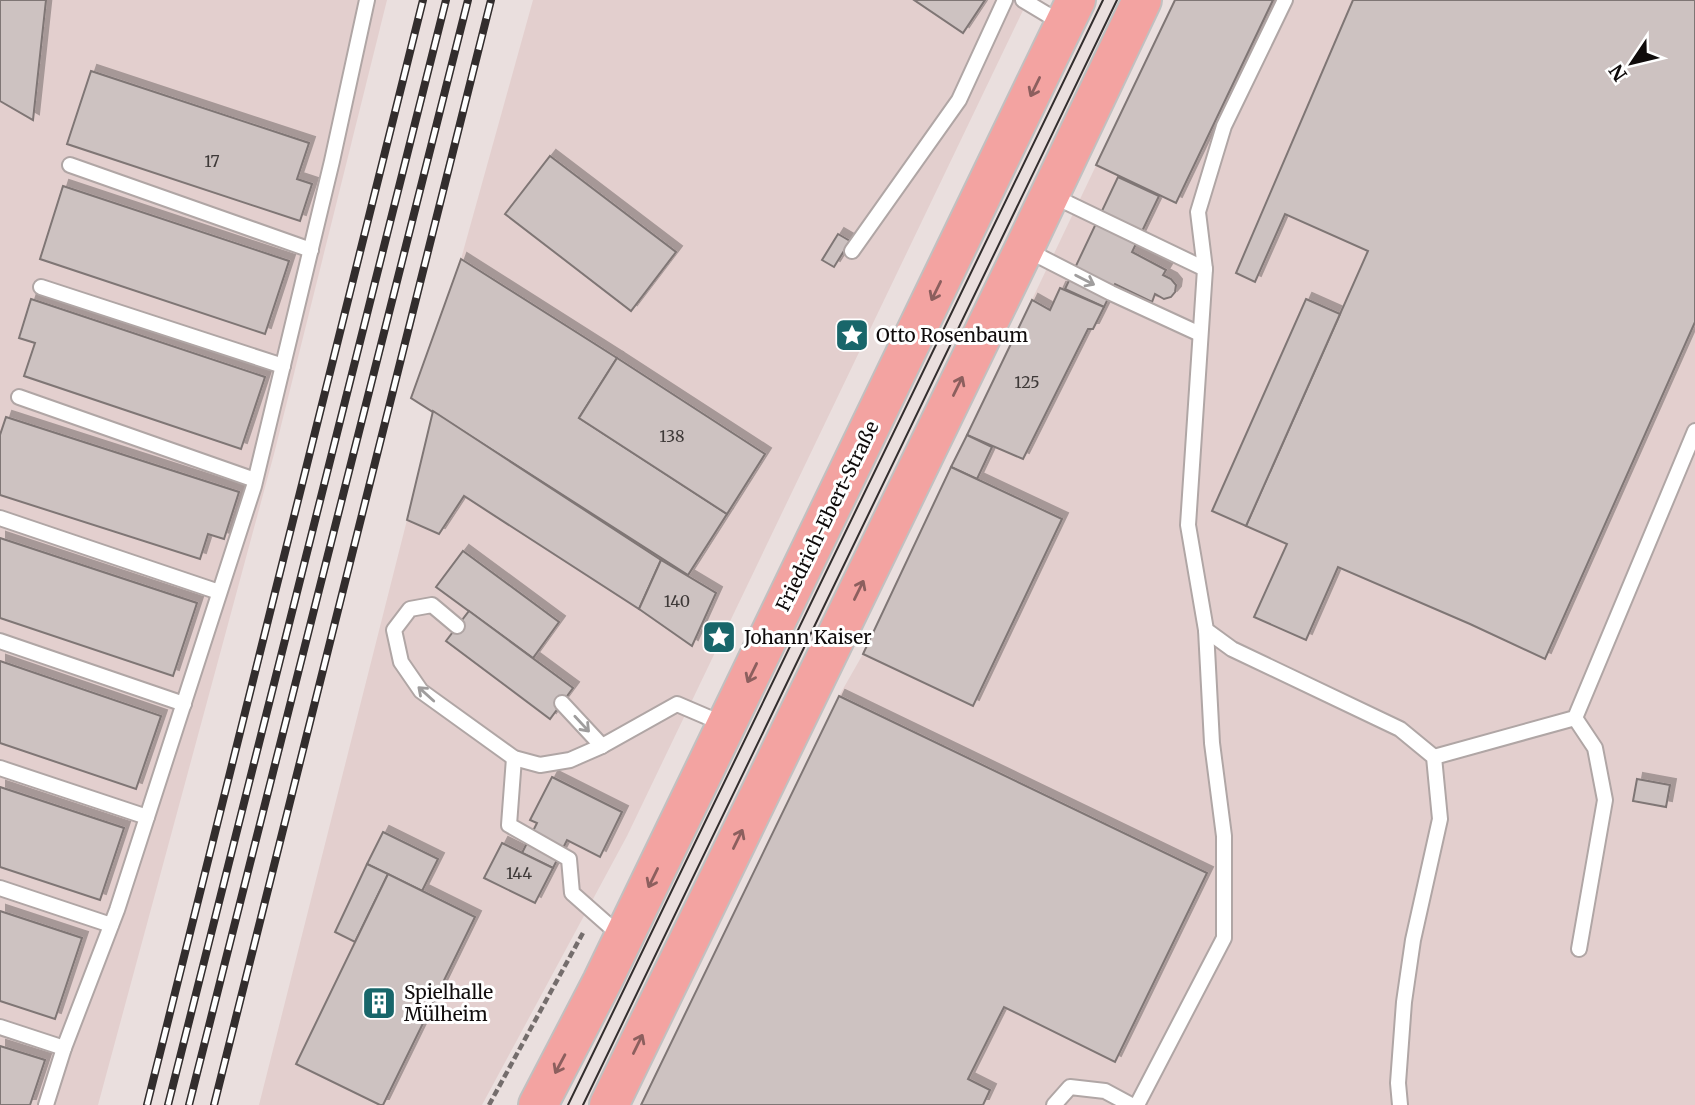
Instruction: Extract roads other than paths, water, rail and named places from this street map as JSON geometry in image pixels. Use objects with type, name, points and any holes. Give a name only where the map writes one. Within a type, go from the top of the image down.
[{"type":"main road","points":[[609,1105],[1142,0]]},
{"type":"main road","name":"Friedrich-Ebert-Straße","points":[[538,1105],[624,939],[1070,13]]},
{"type":"lane","points":[[46,1105],[64,1048],[111,925],[255,480],[368,0]]},
{"type":"lane","points":[[852,251],[960,100],[1005,0]]},
{"type":"lane","points":[[1023,0],[1070,13]]},
{"type":"lane","points":[[1137,1105],[1224,938],[1224,836],[1212,743],[1206,630],[1188,525],[1205,269],[1198,212],[1224,126],[1285,0]]},
{"type":"lane","points":[[70,165],[310,250]]},
{"type":"lane","points":[[1048,194],[1205,269]]},
{"type":"lane","points":[[1024,249],[1200,334]]},
{"type":"lane","points":[[41,287],[282,366]]},
{"type":"lane","points":[[19,397],[255,480]]},
{"type":"lane","points":[[1575,718],[1695,431]]},
{"type":"lane","points":[[0,518],[219,592]]},
{"type":"lane","points":[[457,626],[432,605],[410,609],[394,630],[401,662],[421,691],[514,758],[540,765],[570,760],[602,746],[677,704],[726,725]]},
{"type":"lane","points":[[1206,630],[1232,649],[1401,729],[1434,757],[1440,819],[1413,940],[1404,1002],[1398,1083],[1400,1105]]},
{"type":"lane","points":[[0,641],[184,704]]},
{"type":"lane","points":[[562,703],[602,746]]},
{"type":"lane","points":[[1434,757],[1575,718]]},
{"type":"lane","points":[[1575,718],[1595,748],[1605,800],[1579,949]]},
{"type":"lane","points":[[514,758],[509,825],[569,859],[572,893],[624,939]]},
{"type":"lane","points":[[0,768],[147,817]]},
{"type":"lane","points":[[0,888],[111,925]]},
{"type":"lane","points":[[0,1027],[64,1048]]},
{"type":"lane","points":[[1054,1105],[1070,1087],[1105,1091],[1131,1105]]},
{"type":"tram line","points":[[568,1105],[1103,0]]},
{"type":"tram line","points":[[583,1105],[1117,0]]},
{"type":"railway","points":[[147,1105],[423,0]]},
{"type":"railway","points":[[168,1105],[446,0]]},
{"type":"railway","points":[[189,1105],[468,0]]},
{"type":"railway","points":[[214,1105],[491,0]]},
{"type":"place","name":"Otto Rosenbaum","points":[[852,335]]},
{"type":"place","name":"Johann Kaiser","points":[[719,637]]},
{"type":"place","name":"Spielhalle Mülheim","points":[[379,1003]]}]
